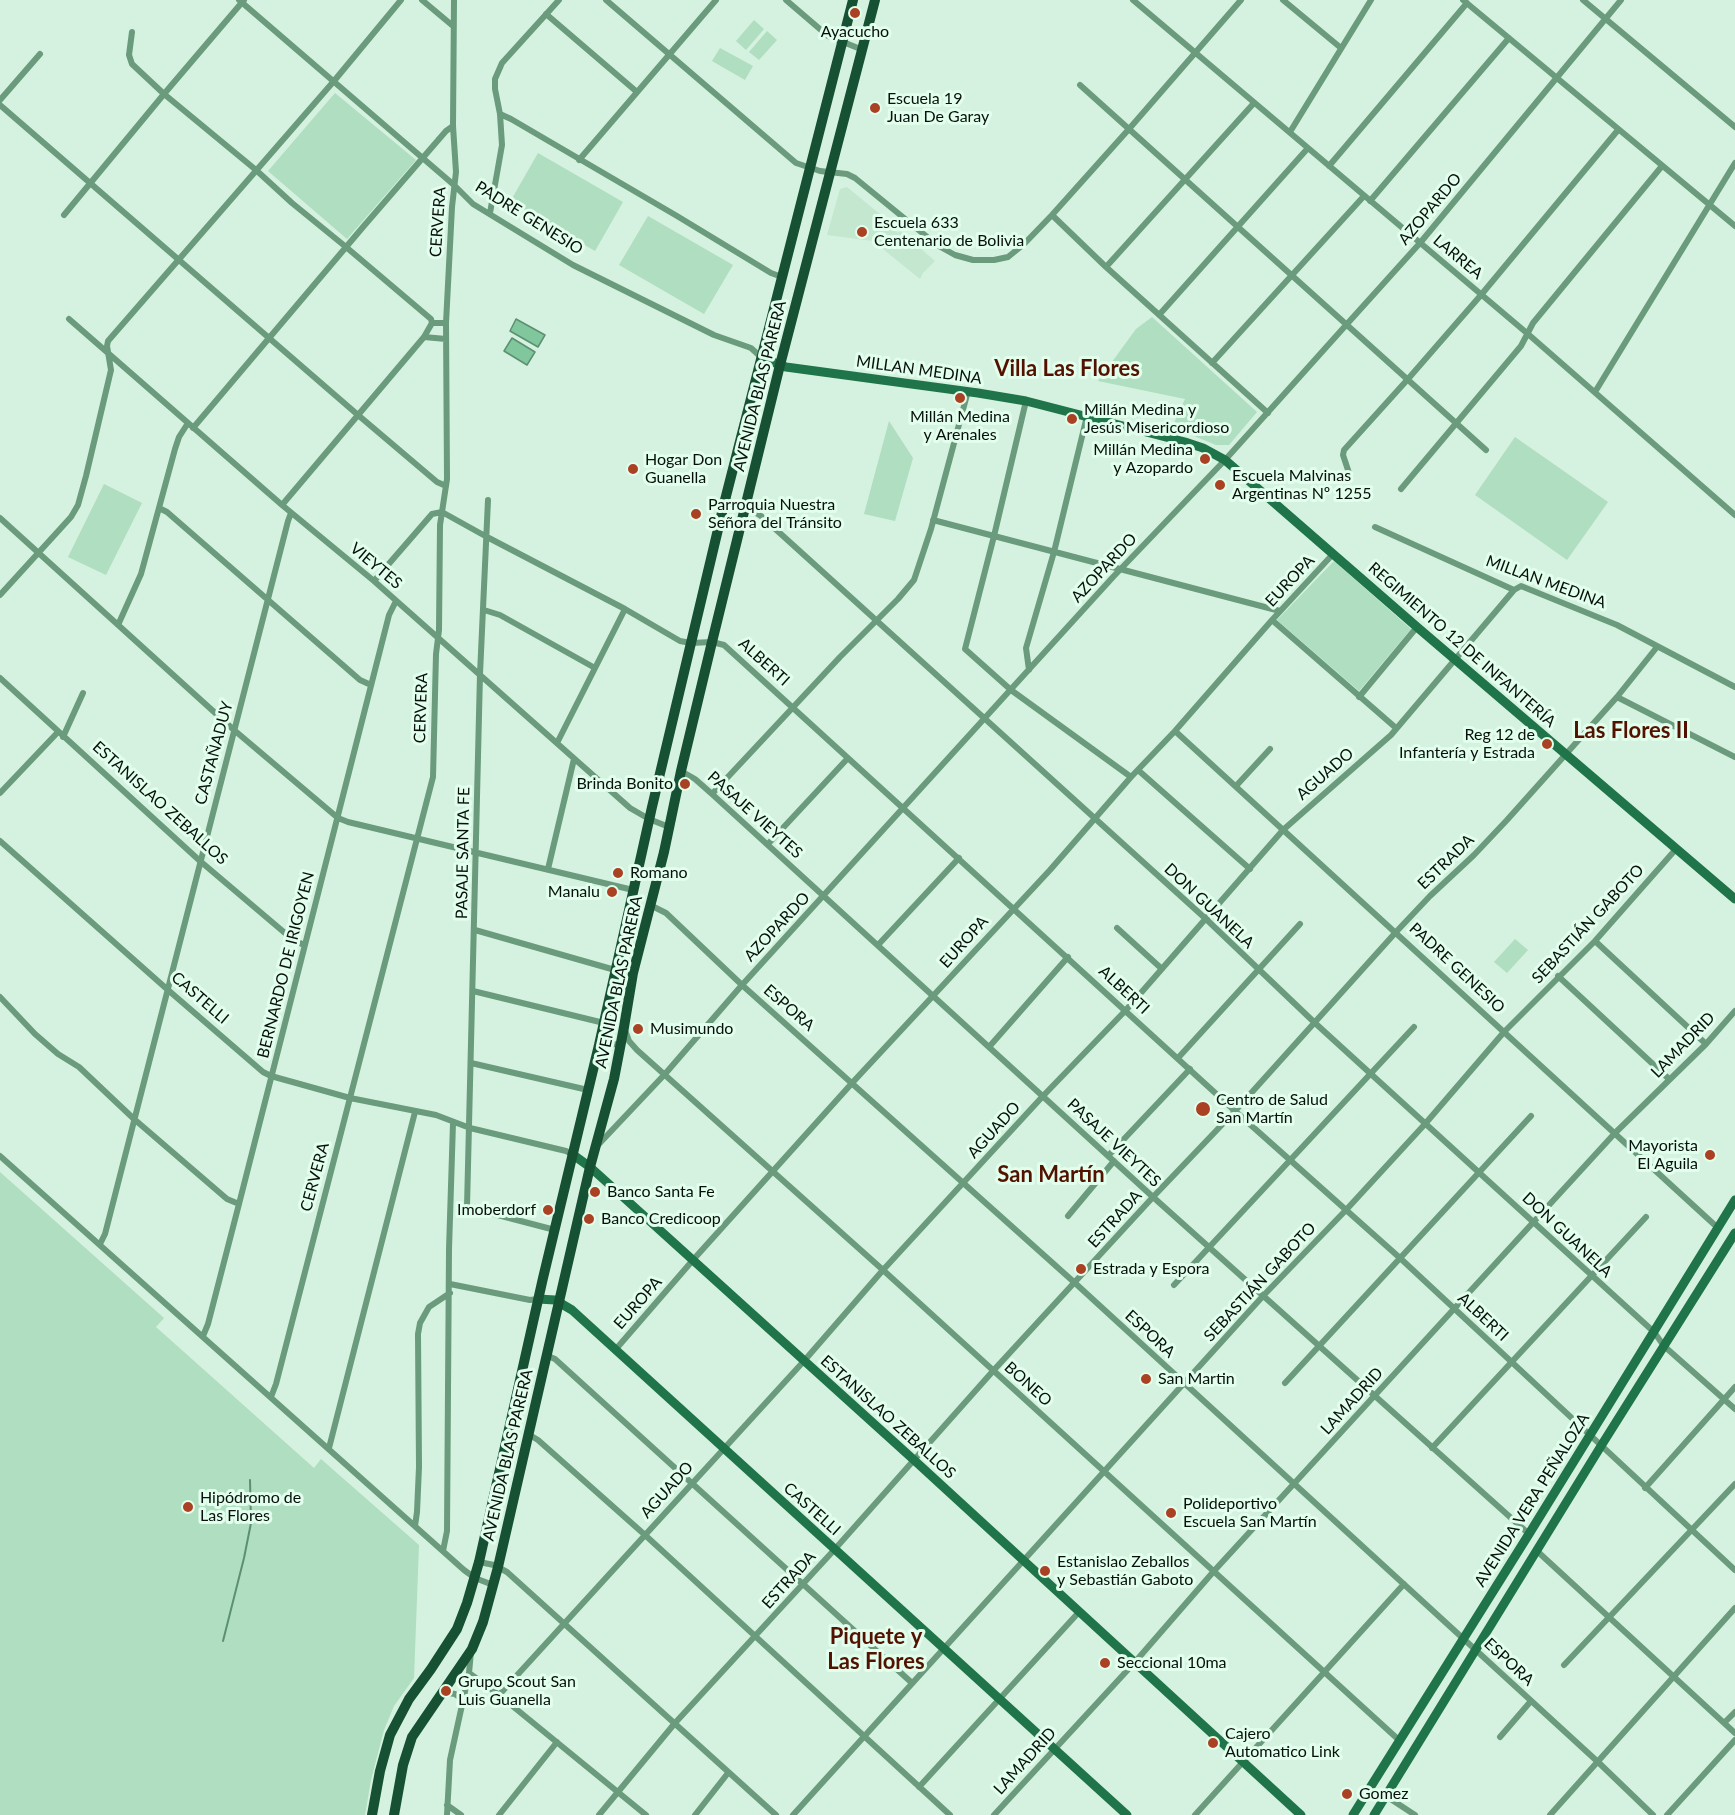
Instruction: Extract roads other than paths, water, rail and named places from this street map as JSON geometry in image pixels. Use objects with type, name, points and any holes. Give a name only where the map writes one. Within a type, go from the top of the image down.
[{"type":"main road","name":"AVENIDA BLAS PARERA","points":[[372,1815],[382,1760],[392,1729],[409,1699],[457,1629],[475,1578],[649,819],[725,500],[853,0]]},
{"type":"main road","name":"AVENIDA BLAS PARERA","points":[[394,1815],[406,1752],[412,1737],[472,1649],[483,1622],[498,1567],[590,1167],[621,1044],[633,973],[711,642],[875,0]]},
{"type":"main road","name":"PADRE GENESIO","points":[[762,358],[780,365]]},
{"type":"main road","name":"MILLAN MEDINA","points":[[780,365],[1026,401],[1185,442],[1203,448],[1225,460]]},
{"type":"main road","name":"REGIMIENTO 12 DE INFANTERÍA","points":[[1225,460],[1735,899]]},
{"type":"main road","name":"ESTANISLAO ZEBALLOS","points":[[572,1154],[590,1167],[914,1460],[1301,1815]]},
{"type":"main road","name":"AVENIDA VERA PEÑALOZA","points":[[1353,1815],[1735,1200]]},
{"type":"main road","name":"AVENIDA VERA PEÑALOZA","points":[[1374,1815],[1735,1233]]},
{"type":"main road","points":[[538,1299],[560,1302]]},
{"type":"main road","name":"CASTELLI","points":[[560,1302],[616,1349],[1126,1815]]},
{"type":"street","points":[[0,595],[74,512],[81,497],[111,370],[108,341],[334,81],[401,0]]},
{"type":"street","points":[[423,0],[453,26]]},
{"type":"street","name":"CERVERA","points":[[271,1396],[418,837],[433,771],[440,525],[446,486],[446,323],[456,172],[453,126],[454,0]]},
{"type":"street","points":[[490,213],[502,145],[500,114],[495,89],[497,71],[559,0]]},
{"type":"street","points":[[606,0],[796,163],[810,169],[847,174],[855,178],[937,245],[955,255],[973,260],[1008,257],[1024,244],[1129,129],[1241,0]]},
{"type":"street","points":[[579,160],[716,0]]},
{"type":"street","points":[[786,0],[828,36],[863,50]]},
{"type":"street","name":"LARREA","points":[[1133,0],[1528,334],[1735,515]]},
{"type":"street","points":[[1283,0],[1341,48]]},
{"type":"street","points":[[1290,132],[1371,0]]},
{"type":"street","points":[[1583,0],[1735,127]]},
{"type":"street","name":"AZOPARDO","points":[[597,1146],[1029,670],[1268,413],[1420,243],[1621,0]]},
{"type":"street","points":[[64,215],[242,1]]},
{"type":"street","name":"PADRE GENESIO","points":[[242,1],[473,204],[573,265],[714,335],[751,348],[762,358]]},
{"type":"street","points":[[1329,166],[1465,2],[1735,226]]},
{"type":"street","points":[[546,14],[637,92]]},
{"type":"street","points":[[132,32],[129,60],[164,94],[432,322],[446,323]]},
{"type":"street","points":[[1212,363],[1292,275],[1367,198],[1509,38]]},
{"type":"street","points":[[40,54],[0,102],[89,184],[437,482],[446,486]]},
{"type":"street","points":[[1080,85],[1486,450]]},
{"type":"street","points":[[1106,267],[1254,103]]},
{"type":"street","points":[[500,114],[783,278]]},
{"type":"street","points":[[117,625],[141,574],[179,437],[453,126]]},
{"type":"street","points":[[1349,473],[1343,455],[1344,450],[1481,295],[1618,130]]},
{"type":"street","points":[[1159,315],[1308,148]]},
{"type":"street","points":[[1595,392],[1735,163]]},
{"type":"street","points":[[1401,489],[1521,346],[1533,323],[1662,166]]},
{"type":"street","points":[[1052,215],[1106,267],[1268,413]]},
{"type":"street","name":"VIEYTES","points":[[69,319],[480,674],[630,808],[669,827]]},
{"type":"street","points":[[282,505],[424,337],[432,322]]},
{"type":"street","points":[[424,337],[446,339]]},
{"type":"street","points":[[712,794],[914,580],[968,392]]},
{"type":"street","points":[[1026,401],[965,649],[1011,690],[1131,777]]},
{"type":"street","points":[[1029,670],[1026,648],[1054,552],[1087,416]]},
{"type":"street","name":"PASAJE SANTA FE","points":[[488,500],[480,674],[467,1208],[555,1230]]},
{"type":"street","name":"DON GUANELA","points":[[725,500],[745,506],[761,516],[1206,920],[1315,1023],[1654,1332],[1664,1346],[1735,1409]]},
{"type":"street","points":[[159,508],[167,512],[360,680],[371,685]]},
{"type":"street","points":[[374,582],[432,514],[442,512]]},
{"type":"street","name":"ALBERTI","points":[[442,512],[625,609],[680,641],[719,643],[730,650],[1235,1111],[1400,1258],[1735,1570]]},
{"type":"street","name":"CASTAÑADUY","points":[[100,1244],[105,1234],[291,513]]},
{"type":"street","points":[[0,518],[234,730],[338,818],[633,890]]},
{"type":"street","points":[[933,520],[1280,611]]},
{"type":"street","name":"MILLAN MEDINA","points":[[1376,527],[1514,590],[1521,586],[1617,625],[1735,687]]},
{"type":"street","name":"EUROPA","points":[[616,1349],[853,1082],[1175,731],[1333,554]]},
{"type":"street","name":"AGUADO","points":[[499,1695],[1043,1096],[1126,1010],[1283,830],[1396,729],[1514,590]]},
{"type":"street","name":"BERNARDO DE IRIGOYEN","points":[[203,1336],[239,1204],[389,615],[396,601]]},
{"type":"street","points":[[557,743],[625,609]]},
{"type":"street","points":[[484,610],[500,615],[595,668]]},
{"type":"street","points":[[1272,620],[1396,729]]},
{"type":"street","points":[[1359,697],[1417,627]]},
{"type":"street","name":"ESTRADA","points":[[599,1815],[675,1723],[835,1549],[993,1371],[1152,1197],[1235,1111],[1396,932],[1474,855],[1617,697],[1657,647]]},
{"type":"street","name":"ESTANISLAO ZEBALLOS","points":[[0,678],[200,861],[292,939],[304,945]]},
{"type":"street","points":[[63,737],[83,693]]},
{"type":"street","points":[[1617,697],[1735,757]]},
{"type":"street","name":"PADRE GENESIO","points":[[1175,731],[1718,1228]]},
{"type":"street","points":[[0,793],[58,732]]},
{"type":"street","points":[[1236,786],[1269,749]]},
{"type":"street","points":[[768,844],[848,758]]},
{"type":"street","points":[[549,869],[574,759]]},
{"type":"street","points":[[1138,770],[1250,869]]},
{"type":"street","name":"PASAJE VIEYTES","points":[[681,771],[695,779],[768,844],[1152,1197],[1529,1534]]},
{"type":"street","name":"CASTELLI","points":[[0,841],[247,1059],[271,1076],[350,1098],[416,1112]]},
{"type":"street","name":"SEBASTIÁN GABOTO","points":[[793,1815],[1263,1296],[1425,1124],[1504,1032],[1594,941],[1676,849]]},
{"type":"street","points":[[878,945],[959,858]]},
{"type":"street","name":"ESPORA","points":[[650,904],[666,913],[742,985],[965,1183],[1598,1762],[1653,1815]]},
{"type":"street","points":[[1178,1058],[1300,924]]},
{"type":"street","points":[[1117,928],[1162,969]]},
{"type":"street","points":[[475,930],[615,970]]},
{"type":"street","points":[[1594,941],[1706,1044]]},
{"type":"street","points":[[989,1047],[1068,957]]},
{"type":"street","points":[[1558,976],[1670,1079]]},
{"type":"street","points":[[473,991],[604,1023]]},
{"type":"street","points":[[0,997],[35,1034],[58,1054],[79,1067],[134,1119],[227,1199],[239,1204]]},
{"type":"street","name":"LAMADRID","points":[[994,1815],[1615,1133],[1706,1044],[1735,1011]]},
{"type":"street","name":"BONEO","points":[[624,1027],[629,1041],[637,1050],[884,1270],[1400,1741]]},
{"type":"street","points":[[1174,1285],[1414,1028]]},
{"type":"street","name":"BONEO","points":[[599,1045],[621,1044],[637,1050]]},
{"type":"street","points":[[471,1063],[588,1090]]},
{"type":"street","points":[[1108,1156],[1190,1069]]},
{"type":"street","points":[[328,1448],[416,1112]]},
{"type":"street","name":"ESTANISLAO ZEBALLOS","points":[[416,1112],[436,1115],[470,1128],[572,1154]]},
{"type":"street","points":[[1285,1383],[1530,1116]]},
{"type":"street","points":[[443,1551],[447,1531],[449,1249],[453,1123]]},
{"type":"street","points":[[0,1156],[443,1551],[475,1578],[493,1585]]},
{"type":"street","points":[[1068,1216],[1114,1161]]},
{"type":"street","points":[[1432,1448],[1646,1217]]},
{"type":"street","points":[[450,1284],[531,1300],[538,1299]]},
{"type":"street","points":[[415,1526],[419,1467],[418,1334],[420,1323],[429,1307],[450,1293]]},
{"type":"street","points":[[546,1355],[555,1359],[912,1683]]},
{"type":"street","points":[[1645,1488],[1735,1387]]},
{"type":"street","points":[[528,1434],[538,1440],[645,1535],[950,1815]]},
{"type":"street","points":[[1564,1665],[1735,1484]]},
{"type":"street","points":[[1537,1551],[1735,1733]]},
{"type":"street","points":[[479,1562],[507,1572],[776,1815]]},
{"type":"street","points":[[1195,1815],[1404,1584]]},
{"type":"street","points":[[1550,1815],[1735,1608]]},
{"type":"street","points":[[919,1787],[1079,1612]]},
{"type":"street","points":[[447,1815],[450,1760],[472,1649]]},
{"type":"street","points":[[469,1673],[646,1815]]},
{"type":"street","points":[[439,1697],[448,1693],[455,1694],[460,1698],[462,1704]]},
{"type":"street","points":[[1500,1737],[1531,1701]]},
{"type":"street","points":[[1725,1722],[1735,1712]]},
{"type":"street","points":[[1667,1815],[1735,1740]]},
{"type":"street","points":[[499,1815],[557,1742]]},
{"type":"street","points":[[695,1815],[728,1773]]},
{"type":"street","points":[[1386,1796],[1415,1815]]},
{"type":"street","points":[[447,1805],[461,1815]]},
{"type":"waterway","points":[[223,1641],[251,1523],[250,1480]]},
{"type":"place","name":"Ayacucho","points":[[855,13]]},
{"type":"place","name":"Escuela 19 Juan De Garay","points":[[875,108]]},
{"type":"place","name":"Escuela 633 Centenario de Bolivia","points":[[862,232]]},
{"type":"place","name":"Millán Medina y Arenales","points":[[960,398]]},
{"type":"place","name":"Millán Medina y Jesús Misericordioso","points":[[1072,419]]},
{"type":"place","name":"Millán Medina y Azopardo","points":[[1205,459]]},
{"type":"place","name":"Hogar Don Guanella","points":[[633,469]]},
{"type":"place","name":"Escuela Malvinas Argentinas Nº 1255","points":[[1220,485]]},
{"type":"place","name":"Parroquia Nuestra Señora del Tránsito","points":[[696,514]]},
{"type":"place","name":"Reg 12 de Infantería y Estrada","points":[[1547,744]]},
{"type":"place","name":"Brinda Bonito","points":[[685,784]]},
{"type":"place","name":"Romano","points":[[618,873]]},
{"type":"place","name":"Manalu","points":[[612,892]]},
{"type":"place","name":"Musimundo","points":[[638,1029]]},
{"type":"place","name":"Centro de Salud San Martín","points":[[1203,1109]]},
{"type":"place","name":"Mayorista El Aguila","points":[[1710,1155]]},
{"type":"place","name":"Banco Santa Fe","points":[[595,1192]]},
{"type":"place","name":"Imoberdorf","points":[[548,1210]]},
{"type":"place","name":"Banco Credicoop","points":[[589,1219]]},
{"type":"place","name":"Estrada y Espora","points":[[1081,1269]]},
{"type":"place","name":"San Martin","points":[[1146,1379]]},
{"type":"place","name":"Hipódromo de Las Flores","points":[[188,1507]]},
{"type":"place","name":"Polideportivo Escuela San Martín","points":[[1171,1513]]},
{"type":"place","name":"Estanislao Zeballos y Sebastián Gaboto","points":[[1045,1571]]},
{"type":"place","name":"Seccional 10ma","points":[[1105,1663]]},
{"type":"place","name":"Grupo Scout San Luis Guanella","points":[[446,1691]]},
{"type":"place","name":"Cajero Automatico Link","points":[[1213,1743]]},
{"type":"place","name":"Gomez","points":[[1347,1794]]},
{"type":"district","name":"Villa Las Flores","points":[[1067,369]]},
{"type":"district","name":"Las Flores II","points":[[1631,731]]},
{"type":"district","name":"San Martín","points":[[1051,1175]]},
{"type":"district","name":"Piquete y Las Flores","points":[[876,1650]]}]
